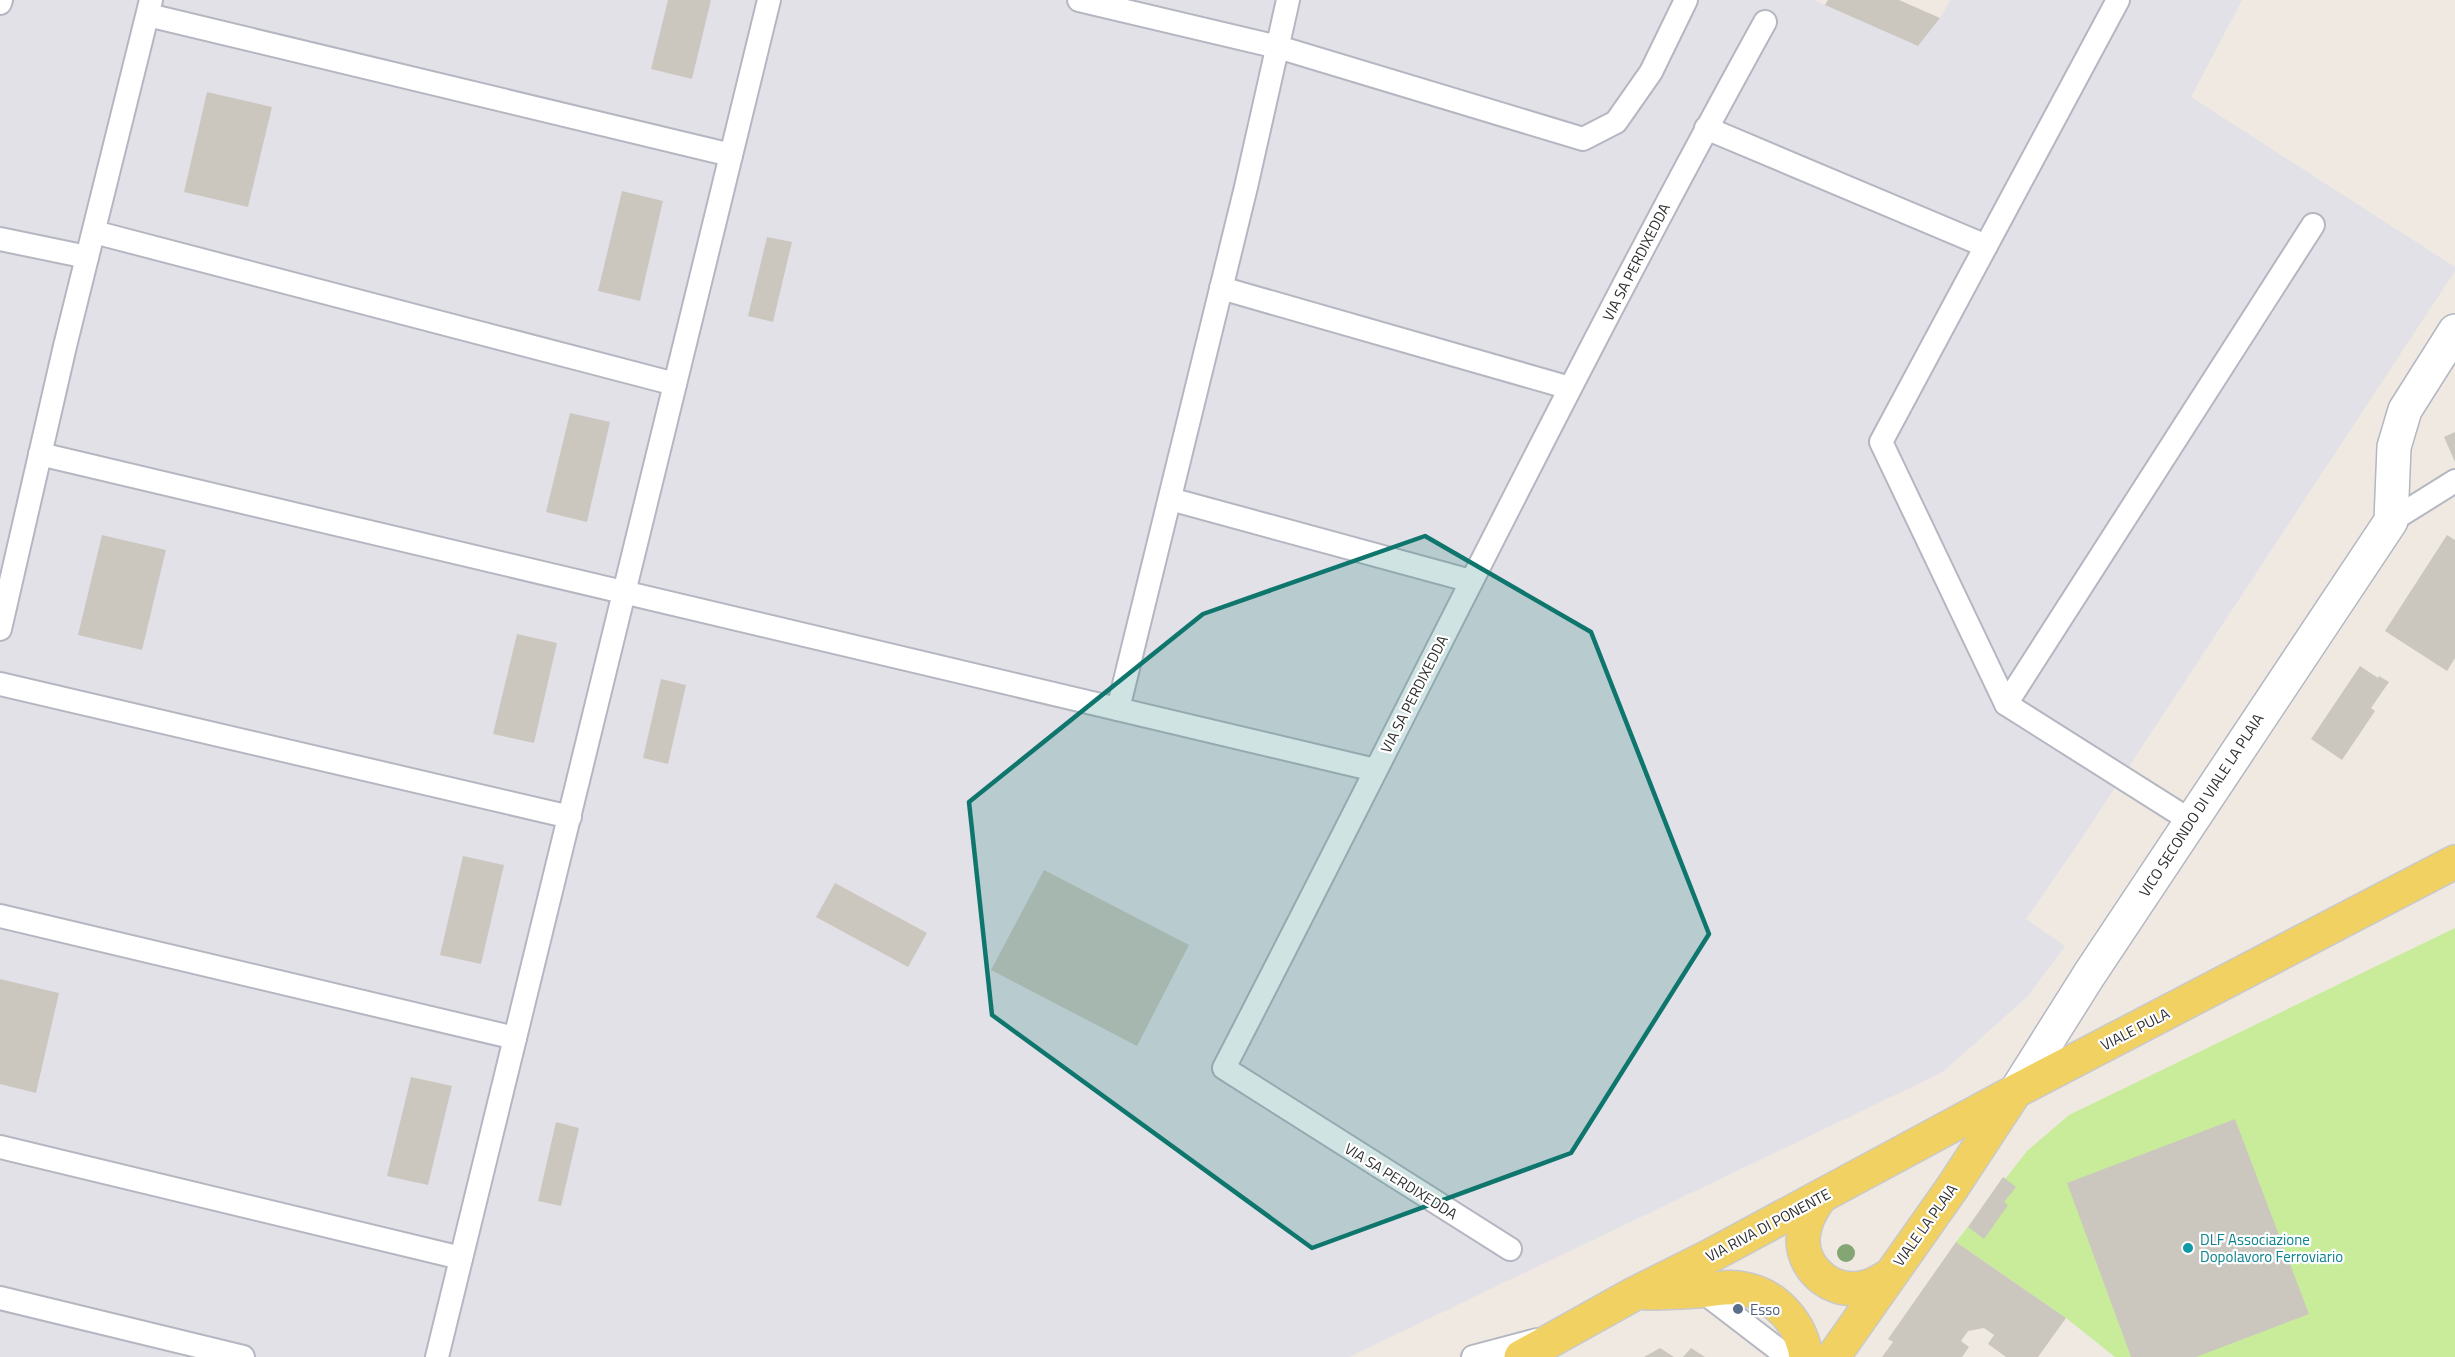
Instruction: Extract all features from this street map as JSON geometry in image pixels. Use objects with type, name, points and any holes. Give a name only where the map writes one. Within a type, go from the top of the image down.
[{"type":"main road","name":"VIALE PULA","points":[[2016,1091],[2455,862]]},
{"type":"main road","name":"VIA RIVA DI PONENTE","points":[[1521,1357],[1634,1294],[2016,1091]]},
{"type":"main road","name":"VIALE LA PLAIA","points":[[1833,1357],[1887,1277],[1952,1188],[2016,1091]]},
{"type":"main road","points":[[1820,1197],[1810,1213],[1804,1233],[1805,1254],[1811,1267],[1820,1277],[1833,1285],[1846,1289],[1860,1289],[1874,1285],[1887,1277]]},
{"type":"main road","points":[[1634,1294],[1702,1291],[1724,1287],[1756,1292],[1788,1314],[1797,1329],[1806,1357]]},
{"type":"street","points":[[2391,521],[2394,447],[2405,410],[2455,331]]},
{"type":"street","name":"VICO SECONDO DI VIALE LA PLAIA","points":[[2016,1091],[2089,975],[2391,521]]},
{"type":"lane","points":[[437,1357],[769,0]]},
{"type":"lane","points":[[1079,0],[1278,47],[1583,139],[1616,122],[1652,72],[1686,0]]},
{"type":"lane","points":[[1118,709],[1221,288],[1288,0]]},
{"type":"lane","points":[[2118,0],[1881,442],[2006,704],[2191,821]]},
{"type":"lane","points":[[0,629],[87,257],[149,7],[731,155]]},
{"type":"lane","name":"VIA SA PERDIXEDDA","points":[[1510,1249],[1224,1068],[1570,388],[1706,128],[1765,22]]},
{"type":"lane","points":[[1706,128],[1986,246]]},
{"type":"lane","points":[[2006,704],[2313,225]]},
{"type":"lane","points":[[93,232],[675,384]]},
{"type":"lane","points":[[0,239],[87,257]]},
{"type":"lane","points":[[1221,288],[1570,388]]},
{"type":"lane","points":[[40,454],[1375,770]]},
{"type":"lane","points":[[2391,521],[2455,481]]},
{"type":"lane","points":[[1170,499],[1472,581]]},
{"type":"lane","points":[[0,684],[570,817]]},
{"type":"lane","points":[[0,916],[515,1038]]},
{"type":"lane","points":[[0,1147],[461,1258]]},
{"type":"lane","points":[[1702,1291],[1788,1357]]},
{"type":"lane","points":[[0,1298],[243,1357]]},
{"type":"lane","points":[[1473,1357],[1565,1333]]},
{"type":"highlighted area","points":[[1425,536],[1591,632],[1709,934],[1571,1153],[1312,1248],[992,1015],[969,802],[1203,614]]},
{"type":"shaded area","points":[[0,0],[1814,0],[1918,46],[1940,18],[1950,0],[2242,0],[2191,97],[2455,267],[2455,271],[2076,847],[2026,919],[2065,946],[2028,996],[1943,1072],[1349,1357],[0,1357]]},
{"type":"green space","points":[[2455,928],[2455,1357],[2115,1357],[2066,1318],[1956,1242],[2027,1151],[2069,1115]]},
{"type":"building","points":[[668,0],[711,0],[692,79],[651,69]]},
{"type":"building","points":[[1828,0],[1899,0],[1940,18],[1918,46],[1825,5]]},
{"type":"building","points":[[207,92],[272,107],[248,207],[184,192]]},
{"type":"building","points":[[622,191],[663,201],[640,301],[598,291]]},
{"type":"building","points":[[767,237],[792,242],[773,322],[748,316]]},
{"type":"building","points":[[570,413],[610,422],[587,522],[546,512]]},
{"type":"building","points":[[2455,432],[2455,462],[2444,437]]},
{"type":"building","points":[[102,535],[166,550],[142,650],[78,635]]},
{"type":"building","points":[[2447,535],[2455,540],[2455,658],[2447,671],[2385,631]]},
{"type":"building","points":[[517,634],[557,643],[534,743],[493,734]]},
{"type":"building","points":[[2360,666],[2378,678],[2379,676],[2389,682],[2371,708],[2375,711],[2342,760],[2311,739]]},
{"type":"building","points":[[661,679],[686,685],[668,764],[643,758]]},
{"type":"building","points":[[463,856],[504,865],[481,964],[440,955]]},
{"type":"building","points":[[1044,870],[1189,945],[1137,1046],[991,970]]},
{"type":"building","points":[[835,883],[927,933],[908,967],[816,917]]},
{"type":"building","points":[[0,979],[59,993],[36,1093],[0,1084]]},
{"type":"building","points":[[411,1077],[452,1086],[428,1185],[387,1176]]},
{"type":"building","name":"DLF Associazione Dopolavoro Ferroviario","points":[[2235,1119],[2309,1314],[2196,1357],[2131,1357],[2067,1183]]},
{"type":"building","points":[[556,1122],[579,1128],[561,1206],[538,1201]]},
{"type":"building","points":[[2003,1177],[2016,1187],[2004,1202],[2008,1205],[1984,1239],[1968,1227]]},
{"type":"building","points":[[1956,1242],[2066,1318],[2038,1357],[2006,1357],[1988,1344],[1994,1335],[1984,1328],[1968,1331],[1961,1341],[1969,1347],[1962,1357],[1882,1357],[1893,1342],[1888,1339]]},
{"type":"building","points":[[1660,1348],[1674,1357],[1644,1357]]},
{"type":"building","points":[[1691,1348],[1705,1357],[1683,1357]]},
{"type":"place","name":"DLF Associazione Dopolavoro Ferroviario","points":[[2188,1248]]},
{"type":"place","name":"Esso","points":[[1738,1309]]}]
